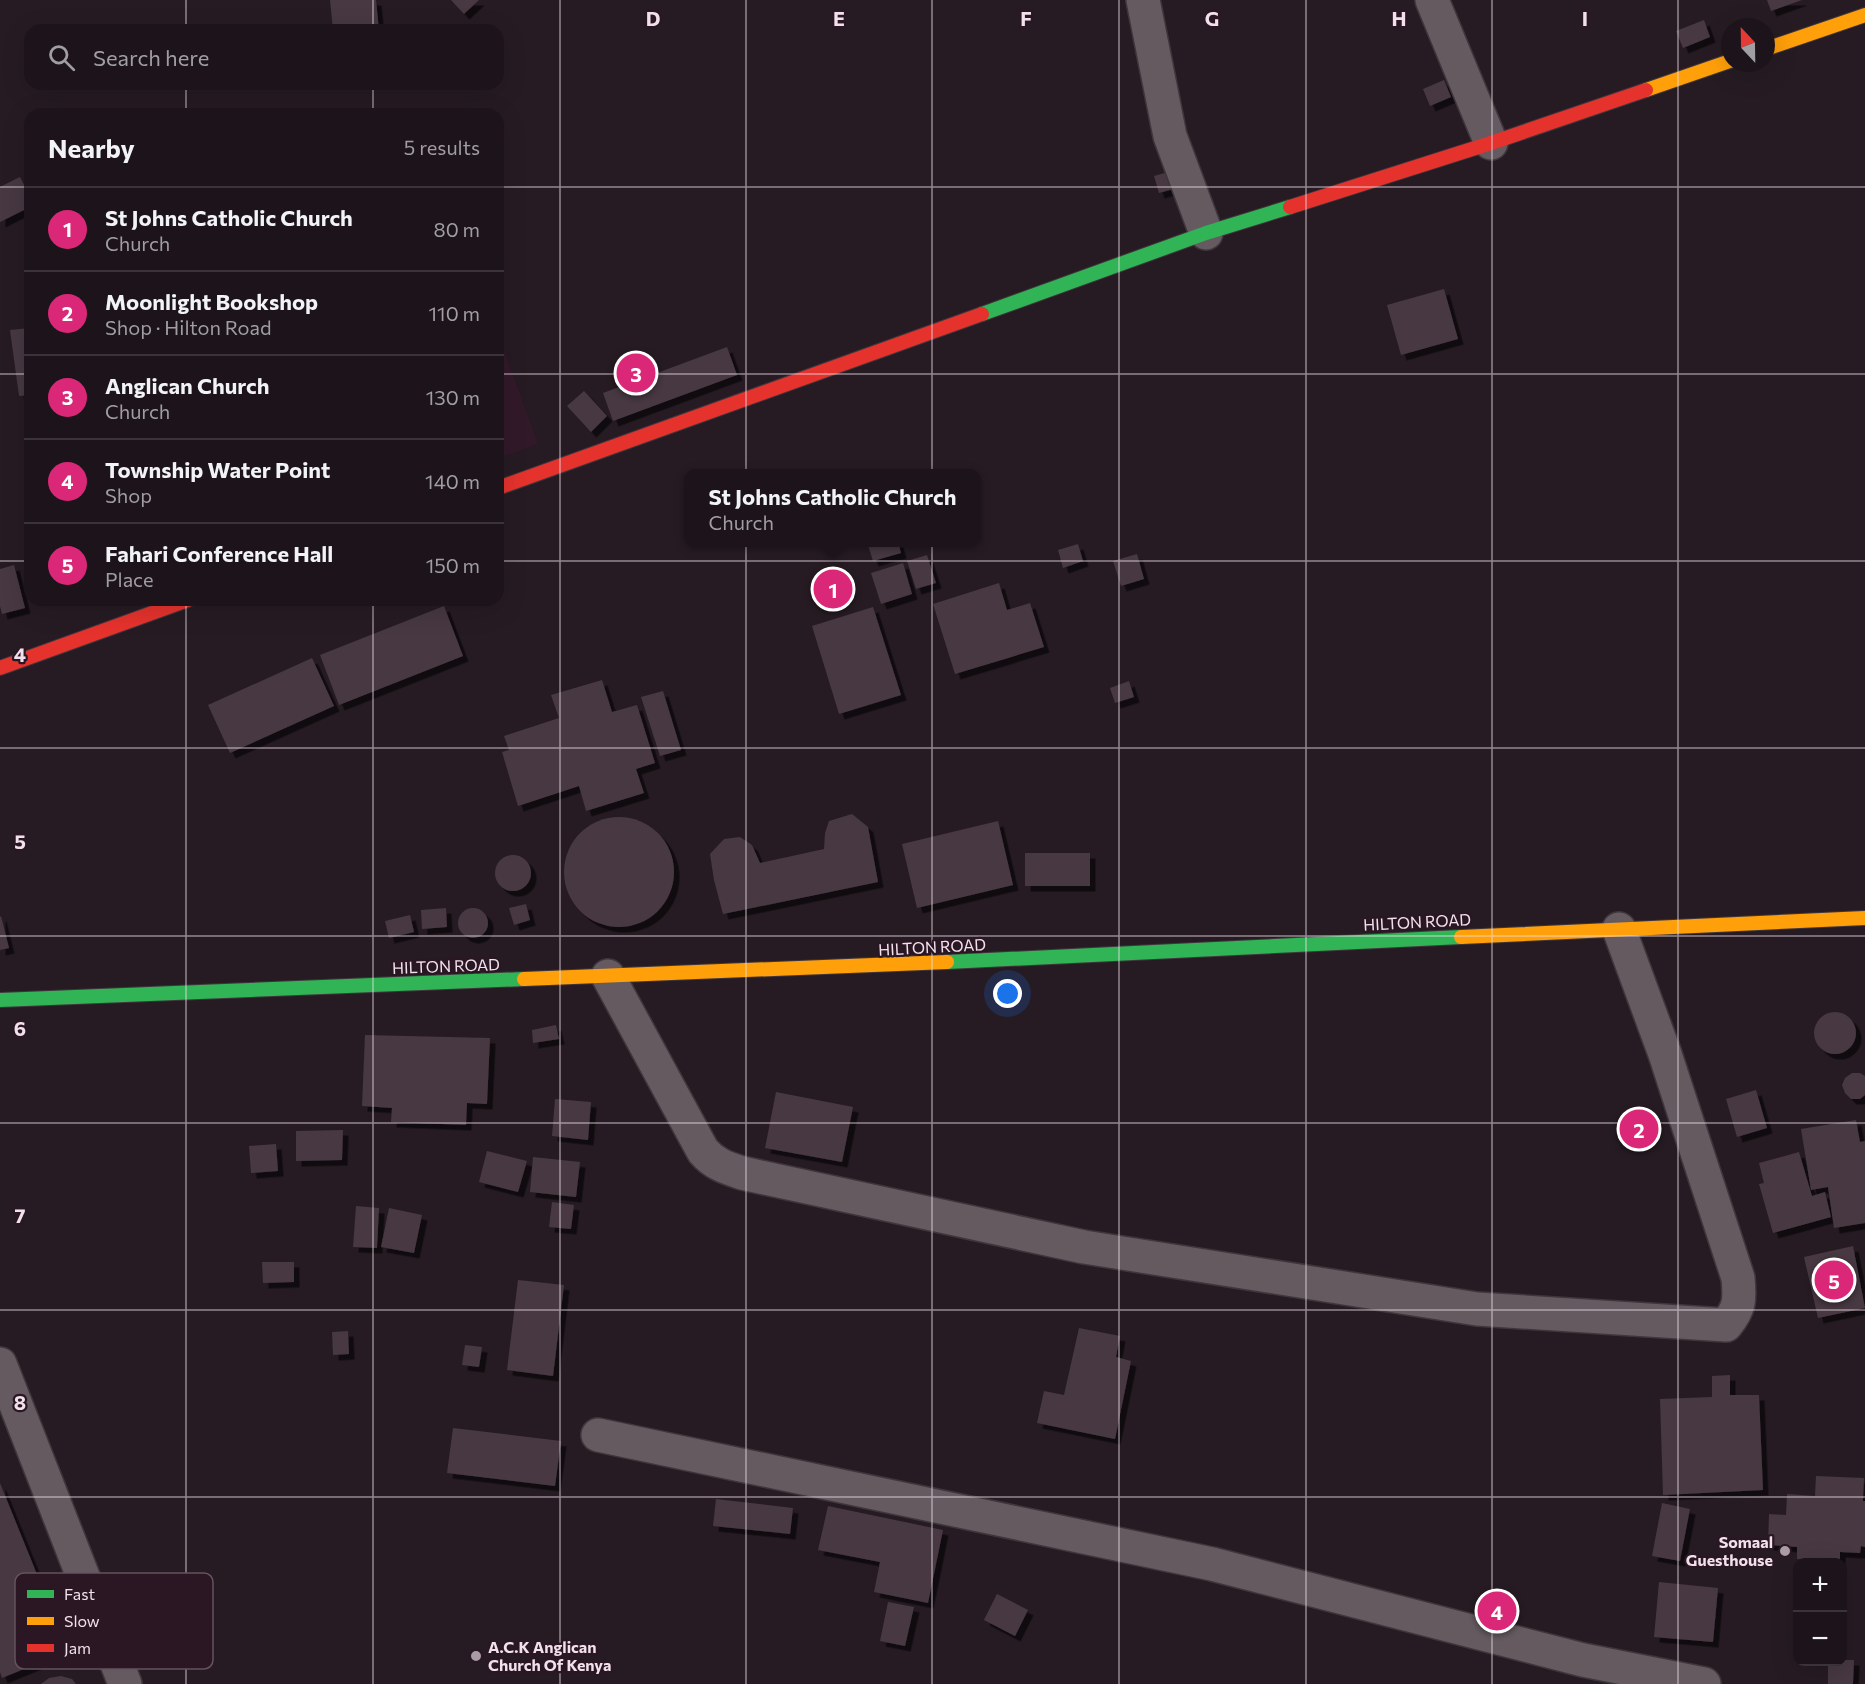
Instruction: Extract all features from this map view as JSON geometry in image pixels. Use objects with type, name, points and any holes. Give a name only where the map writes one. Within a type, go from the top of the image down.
[{"type":"street","points":[[1143,0],[1170,136],[1206,233]]},
{"type":"street","points":[[1431,0],[1491,143]]},
{"type":"street","points":[[1775,46],[1865,15]]},
{"type":"street","points":[[504,486],[1206,233],[1491,143],[1721,64]]},
{"type":"street","points":[[0,668],[171,606]]},
{"type":"street","name":"HILTON ROAD","points":[[0,1000],[803,969],[1865,918]]},
{"type":"street","points":[[608,976],[703,1151],[710,1160],[742,1173],[1083,1247],[1477,1309],[1726,1325],[1735,1313],[1740,1300],[1738,1278],[1665,1054],[1619,929]]},
{"type":"street","points":[[0,1364],[82,1573]]},
{"type":"street","points":[[598,1435],[1212,1564],[1583,1660],[1704,1684]]},
{"type":"street","points":[[119,1669],[125,1684]]},
{"type":"shaded area","points":[[504,350],[538,444],[504,456]]},
{"type":"building","points":[[330,0],[376,0],[378,24],[332,24]]},
{"type":"building","points":[[451,0],[479,0],[464,14]]},
{"type":"building","points":[[1767,0],[1802,0],[1771,11]]},
{"type":"building","points":[[1704,20],[1710,37],[1683,48],[1676,31]]},
{"type":"building","points":[[1444,80],[1451,97],[1430,106],[1423,89]]},
{"type":"building","points":[[1172,171],[1177,188],[1159,193],[1154,176]]},
{"type":"building","points":[[20,177],[24,185],[24,210],[0,222],[0,187]]},
{"type":"building","points":[[1444,289],[1458,339],[1401,355],[1387,305]]},
{"type":"building","points":[[24,329],[24,396],[19,396],[10,330]]},
{"type":"building","points":[[727,347],[737,375],[613,421],[603,393]]},
{"type":"building","points":[[584,391],[607,416],[591,432],[567,406]]},
{"type":"building","points":[[1078,544],[1083,561],[1063,568],[1058,550]]},
{"type":"building","points":[[869,547],[899,547],[901,553],[873,561]]},
{"type":"building","points":[[1137,554],[1144,579],[1121,586],[1113,561]]},
{"type":"building","points":[[927,555],[936,583],[916,589],[907,561]]},
{"type":"building","points":[[903,563],[912,594],[881,604],[871,573]]},
{"type":"building","points":[[14,565],[25,608],[2,614],[0,569]]},
{"type":"building","points":[[999,583],[1007,610],[1030,603],[1044,647],[955,674],[933,604]]},
{"type":"building","points":[[444,606],[463,656],[339,705],[320,655]]},
{"type":"building","points":[[873,607],[901,695],[839,714],[812,626]]},
{"type":"building","points":[[312,658],[334,706],[230,753],[208,705]]},
{"type":"building","points":[[602,680],[612,712],[637,705],[655,763],[636,769],[644,793],[586,811],[579,786],[518,806],[502,752],[509,750],[504,736],[559,718],[551,695]]},
{"type":"building","points":[[1129,681],[1134,697],[1115,703],[1110,688]]},
{"type":"building","points":[[663,691],[681,750],[660,756],[641,697]]},
{"type":"building","points":[[852,814],[868,827],[878,882],[723,914],[710,854],[724,839],[740,837],[752,845],[760,863],[824,849],[825,833],[829,821]]},
{"type":"building","points":[[619,817],[640,821],[658,833],[670,851],[674,872],[670,893],[658,911],[640,923],[619,927],[598,923],[580,911],[568,893],[564,872],[568,851],[580,833],[598,821]]},
{"type":"building","points":[[998,821],[1013,885],[917,908],[902,844]]},
{"type":"building","points":[[1025,853],[1090,853],[1090,886],[1025,886]]},
{"type":"building","points":[[513,855],[526,860],[531,873],[526,886],[513,891],[500,886],[495,873],[500,860]]},
{"type":"building","points":[[526,904],[530,920],[514,925],[509,908]]},
{"type":"building","points":[[446,908],[447,927],[422,929],[421,910]]},
{"type":"building","points":[[473,908],[479,909],[487,917],[487,929],[479,937],[473,938],[467,937],[459,929],[458,923],[459,917],[467,909]]},
{"type":"building","points":[[410,915],[414,932],[389,938],[385,921]]},
{"type":"building","points":[[0,917],[9,948],[0,950]]},
{"type":"building","points":[[1835,1012],[1850,1018],[1856,1033],[1850,1048],[1835,1054],[1820,1048],[1814,1033],[1820,1018]]},
{"type":"building","points":[[556,1025],[559,1039],[533,1043],[532,1030]]},
{"type":"building","points":[[365,1035],[490,1038],[487,1104],[467,1103],[466,1125],[391,1122],[392,1108],[362,1106]]},
{"type":"building","points":[[1852,1073],[1865,1076],[1865,1095],[1860,1099],[1851,1099],[1845,1093],[1842,1085],[1845,1078]]},
{"type":"building","points":[[1756,1090],[1767,1128],[1737,1137],[1726,1099]]},
{"type":"building","points":[[776,1092],[853,1107],[842,1162],[765,1148]]},
{"type":"building","points":[[555,1099],[591,1102],[588,1140],[552,1136]]},
{"type":"building","points":[[1856,1120],[1860,1142],[1865,1141],[1865,1223],[1834,1228],[1828,1187],[1811,1190],[1801,1129]]},
{"type":"building","points":[[343,1130],[342,1160],[296,1161],[296,1131]]},
{"type":"building","points":[[276,1144],[278,1171],[251,1173],[249,1146]]},
{"type":"building","points":[[487,1151],[527,1161],[518,1192],[479,1182]]},
{"type":"building","points":[[1799,1152],[1812,1196],[1825,1192],[1831,1217],[1773,1233],[1759,1184],[1764,1183],[1759,1163]]},
{"type":"building","points":[[533,1157],[580,1162],[576,1197],[530,1192]]},
{"type":"building","points":[[552,1202],[574,1205],[571,1229],[549,1227]]},
{"type":"building","points":[[356,1206],[379,1208],[377,1248],[353,1247]]},
{"type":"building","points":[[389,1208],[422,1215],[414,1253],[381,1247]]},
{"type":"building","points":[[1853,1246],[1865,1308],[1818,1318],[1804,1257]]},
{"type":"building","points":[[262,1262],[294,1262],[294,1282],[263,1283]]},
{"type":"building","points":[[518,1280],[564,1285],[553,1376],[507,1370]]},
{"type":"building","points":[[1079,1328],[1120,1336],[1116,1357],[1131,1361],[1115,1439],[1037,1423],[1044,1391],[1064,1395]]},
{"type":"building","points":[[348,1331],[349,1354],[333,1355],[332,1332]]},
{"type":"building","points":[[465,1345],[482,1347],[479,1367],[462,1365]]},
{"type":"building","points":[[1730,1375],[1730,1395],[1759,1395],[1763,1490],[1663,1495],[1660,1399],[1712,1397],[1712,1376]]},
{"type":"building","points":[[453,1428],[561,1441],[555,1486],[447,1473]]},
{"type":"building","points":[[1816,1476],[1864,1478],[1865,1547],[1861,1546],[1860,1553],[1840,1552],[1840,1558],[1797,1558],[1797,1547],[1768,1545],[1769,1514],[1786,1515],[1787,1494],[1815,1496]]},
{"type":"building","points":[[0,1483],[36,1573],[15,1573],[15,1669],[24,1669],[2,1678],[0,1672]]},
{"type":"building","points":[[716,1499],[793,1508],[790,1534],[713,1526]]},
{"type":"building","points":[[1662,1503],[1690,1509],[1680,1561],[1652,1556]]},
{"type":"building","points":[[828,1506],[943,1530],[928,1603],[874,1592],[880,1562],[818,1550]]},
{"type":"building","points":[[1659,1582],[1718,1588],[1713,1642],[1654,1637]]},
{"type":"building","points":[[997,1594],[1028,1610],[1015,1636],[984,1620]]},
{"type":"building","points":[[888,1602],[914,1607],[905,1646],[880,1641]]},
{"type":"building","points":[[1847,1660],[1854,1660],[1853,1684],[1828,1684],[1828,1666],[1847,1666]]},
{"type":"building","points":[[61,1676],[72,1679],[76,1684],[41,1684],[49,1678]]},
{"type":"traffic: fast","points":[[982,314],[1206,233],[1290,207]]},
{"type":"traffic: fast","points":[[947,962],[1461,937]]},
{"type":"traffic: fast","points":[[0,1000],[524,979]]},
{"type":"traffic: slow","points":[[1775,46],[1865,15]]},
{"type":"traffic: slow","points":[[1646,90],[1721,64]]},
{"type":"traffic: slow","points":[[1461,937],[1865,918]]},
{"type":"traffic: slow","points":[[524,979],[947,962]]},
{"type":"traffic: jam","points":[[1290,207],[1491,143],[1646,90]]},
{"type":"traffic: jam","points":[[504,486],[982,314]]},
{"type":"traffic: jam","points":[[0,668],[171,606]]},
{"type":"place","name":"Anglican Church","points":[[636,373]]},
{"type":"place","name":"St Johns Catholic Church","points":[[833,589]]},
{"type":"place","name":"Moonlight Bookshop","points":[[1639,1129]]},
{"type":"place","name":"Fahari Conference Hall","points":[[1834,1280]]},
{"type":"place","name":"Somaal Guesthouse","points":[[1785,1551]]},
{"type":"place","name":"Township Water Point","points":[[1497,1611]]},
{"type":"place","name":"A.C.K Anglican Church Of Kenya","points":[[476,1656]]}]
